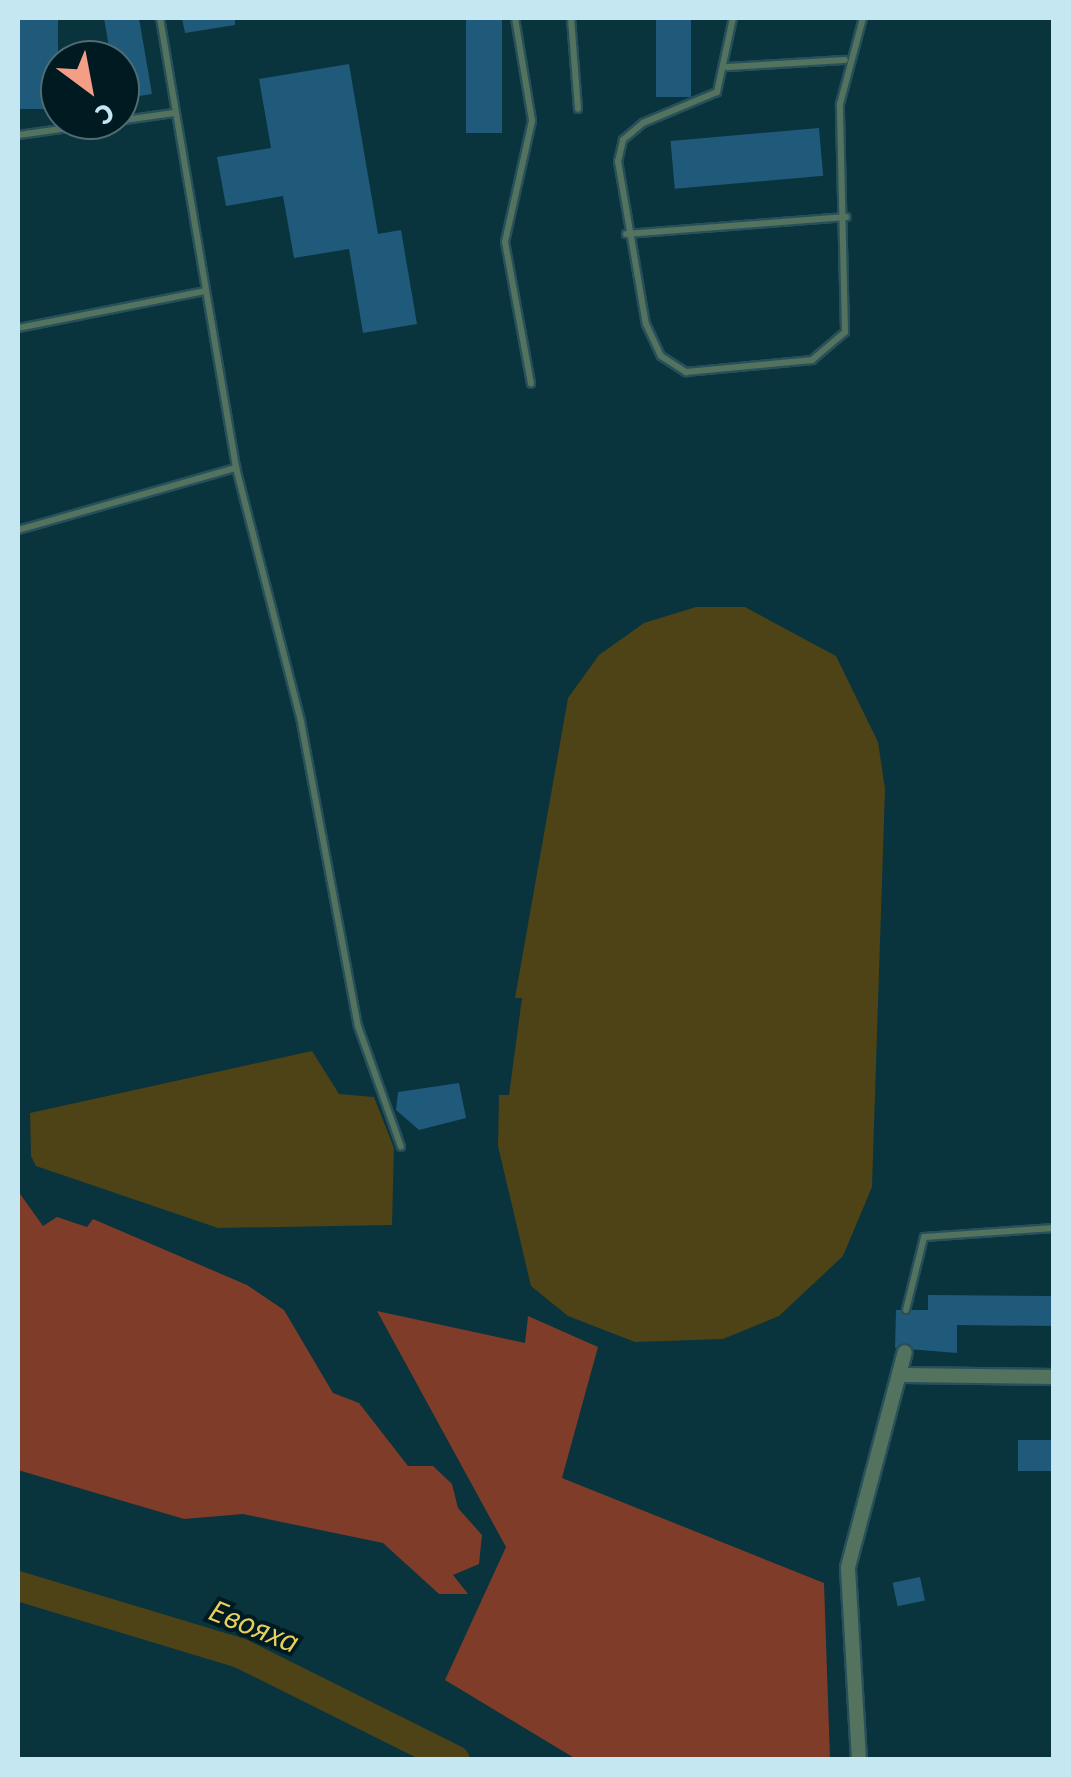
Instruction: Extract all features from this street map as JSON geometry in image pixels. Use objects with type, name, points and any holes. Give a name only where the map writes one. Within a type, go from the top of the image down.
[{"type":"street","points":[[858,1760],[852,1538],[904,1375],[905,1352]]},
{"type":"street","points":[[904,1375],[1054,1377]]},
{"type":"lane","points":[[160,18],[236,468],[301,722],[358,1026],[400,1147]]},
{"type":"lane","points":[[515,18],[532,120],[505,242],[531,384]]},
{"type":"lane","points":[[571,18],[578,110]]},
{"type":"lane","points":[[733,18],[728,67],[701,104],[660,114],[623,140],[626,234],[646,324],[662,356],[686,372],[812,360],[845,332],[845,60],[863,18]]},
{"type":"lane","points":[[728,67],[845,60]]},
{"type":"lane","points":[[18,135],[174,113]]},
{"type":"lane","points":[[626,234],[846,217]]},
{"type":"lane","points":[[18,328],[205,291]]},
{"type":"lane","points":[[18,530],[236,468]]},
{"type":"lane","points":[[906,1310],[924,1238],[1054,1228]]},
{"type":"shaded area","points":[[696,607],[745,607],[836,656],[878,742],[885,789],[872,1187],[843,1256],[779,1316],[723,1339],[635,1342],[568,1316],[531,1286],[498,1146],[499,1095],[509,1095],[522,998],[515,998],[568,698],[599,655],[644,623]]},
{"type":"shaded area","points":[[312,1051],[339,1094],[374,1097],[394,1148],[392,1225],[218,1228],[36,1166],[31,1156],[30,1113]]},
{"type":"shaded area","points":[[18,1191],[43,1226],[57,1217],[87,1227],[93,1219],[247,1285],[284,1310],[333,1393],[359,1403],[408,1466],[433,1466],[452,1484],[458,1508],[482,1535],[479,1564],[453,1575],[468,1594],[439,1594],[383,1543],[243,1514],[184,1519],[18,1470]]},
{"type":"shaded area","points":[[377,1311],[525,1343],[528,1316],[598,1347],[562,1478],[824,1583],[830,1759],[576,1759],[445,1680],[506,1547]]},
{"type":"building","points":[[18,18],[58,18],[58,40],[40,40],[40,109],[18,109]]},
{"type":"building","points":[[104,18],[139,18],[152,94],[140,96],[140,40],[108,40]]},
{"type":"building","points":[[182,18],[235,18],[235,25],[185,33]]},
{"type":"building","points":[[466,18],[502,18],[502,133],[466,133]]},
{"type":"building","points":[[656,18],[691,18],[691,97],[656,97]]},
{"type":"building","points":[[349,64],[378,234],[401,230],[417,324],[363,333],[349,249],[294,258],[283,196],[226,206],[217,157],[271,148],[259,79]]},
{"type":"building","points":[[819,128],[823,176],[675,189],[671,141]]},
{"type":"building","points":[[459,1083],[466,1118],[419,1130],[396,1110],[398,1092]]},
{"type":"building","points":[[928,1295],[1054,1296],[1054,1326],[957,1325],[957,1353],[895,1348],[896,1310],[928,1310]]},
{"type":"building","points":[[1018,1440],[1054,1440],[1054,1471],[1018,1471]]},
{"type":"building","points":[[920,1577],[925,1600],[898,1606],[893,1583]]},
{"type":"waterway","name":"Евояха","points":[[18,1586],[240,1653],[455,1760]]}]
